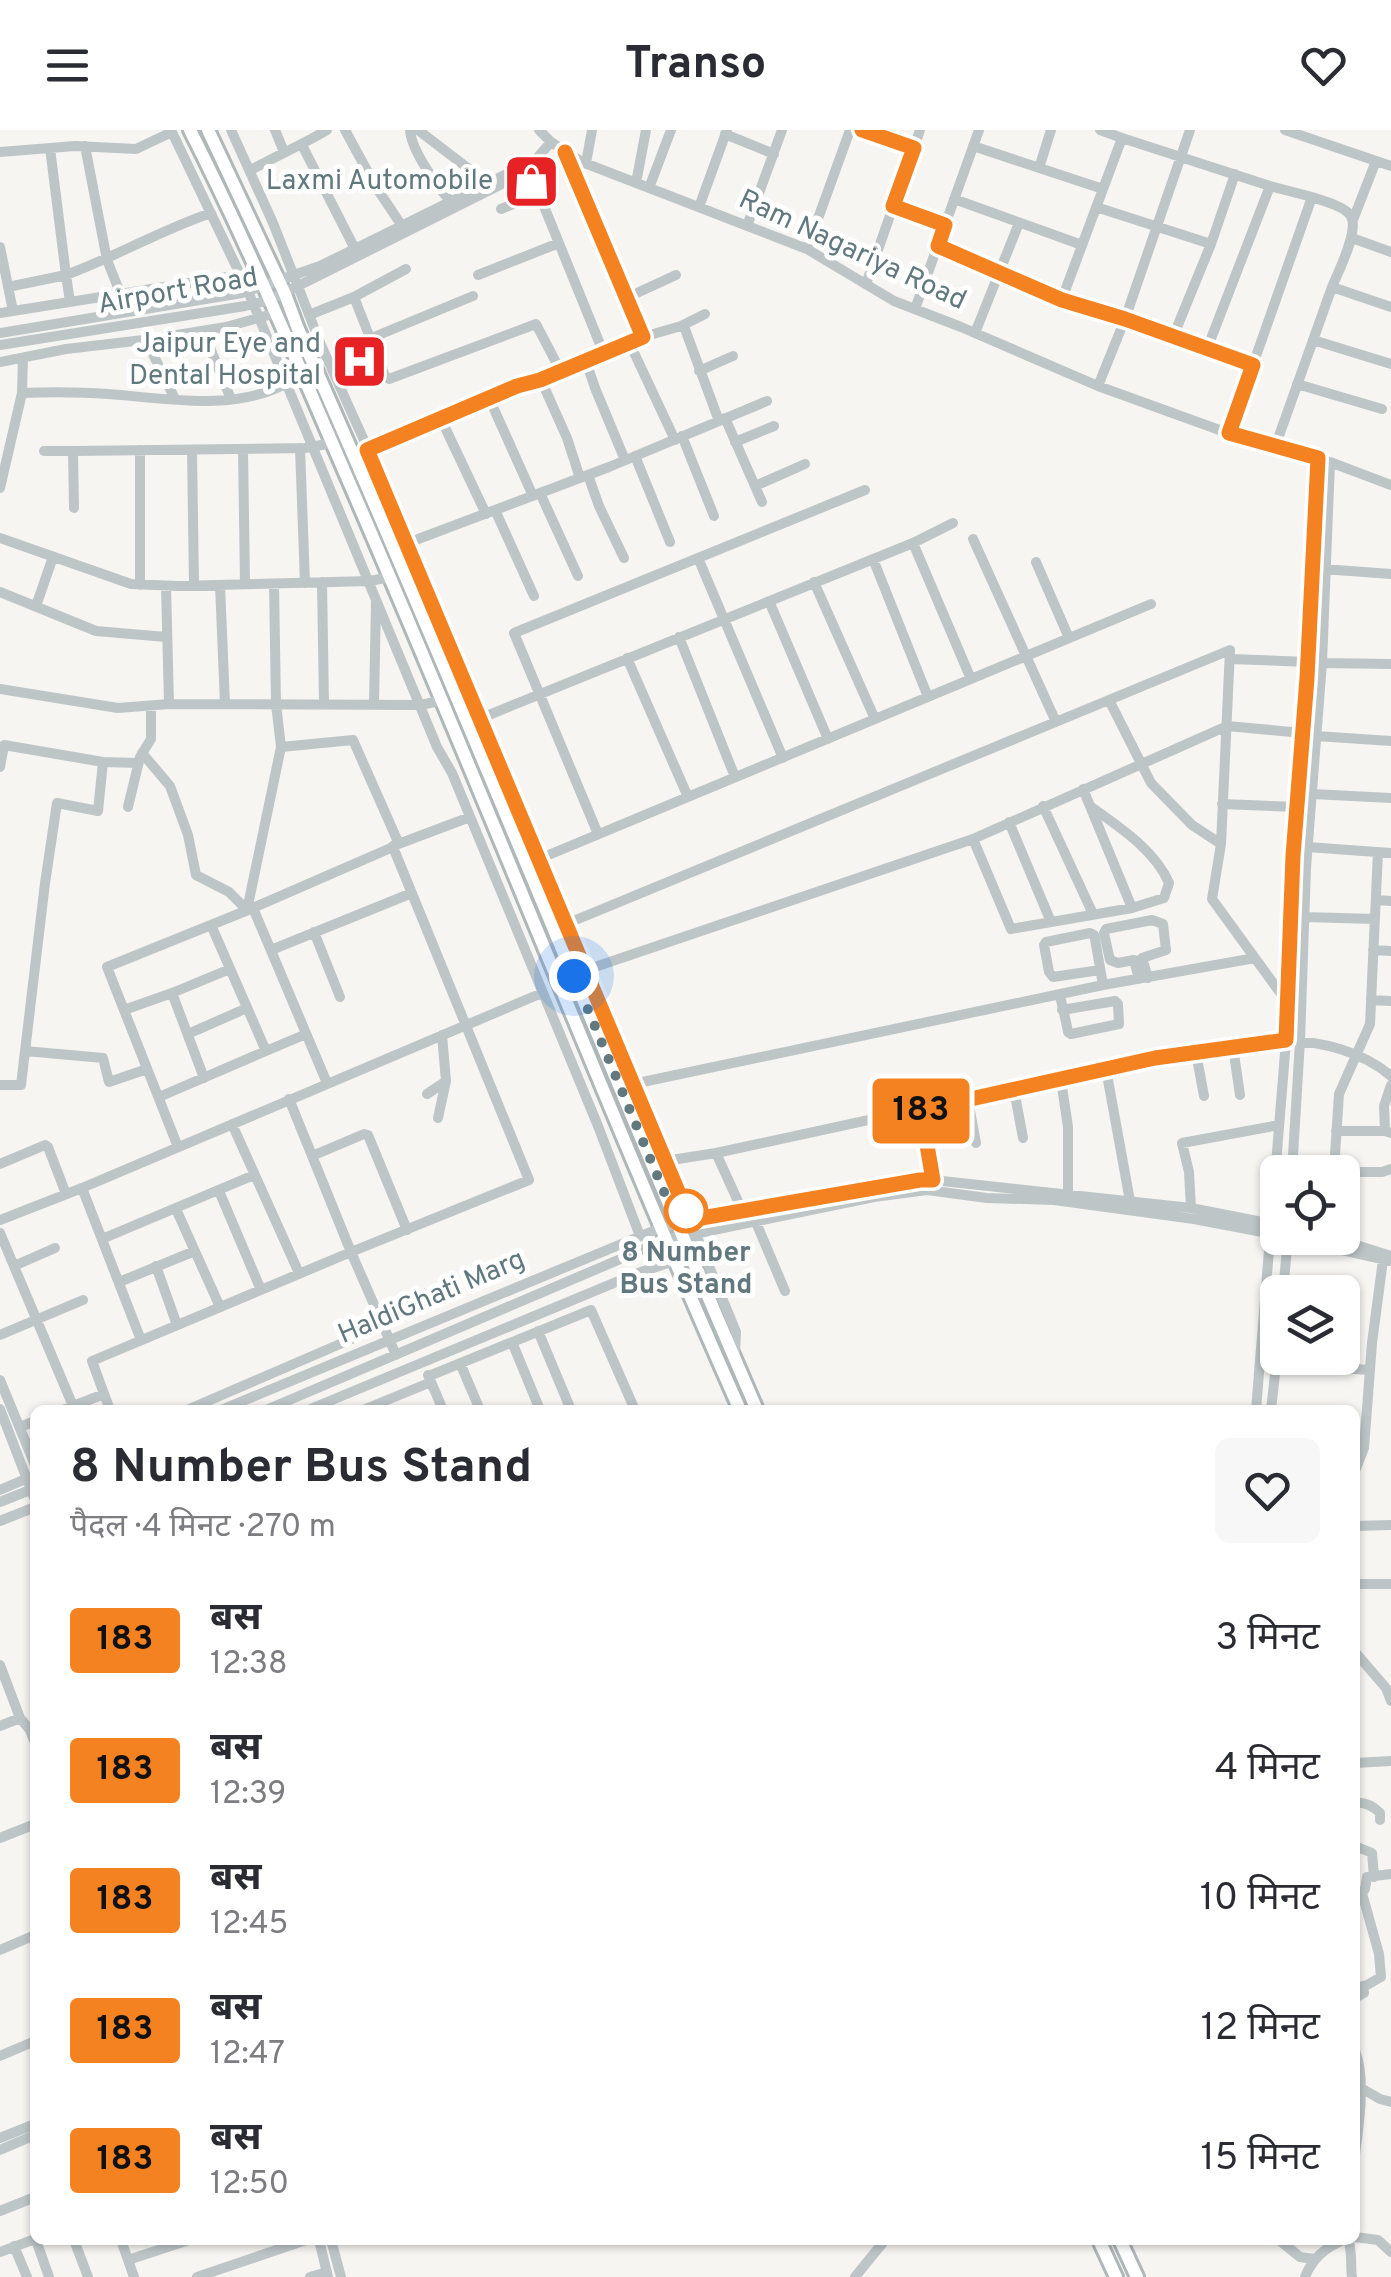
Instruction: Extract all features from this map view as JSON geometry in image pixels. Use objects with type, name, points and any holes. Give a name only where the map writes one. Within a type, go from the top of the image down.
[{"type":"main road","points":[[190,130],[257,270],[271,283],[293,286],[298,330],[474,721],[686,1227],[755,1405]]},
{"type":"main road","points":[[208,130],[240,194],[271,283],[273,307],[443,700],[662,1234],[738,1405]]},
{"type":"main road","points":[[1101,2245],[1116,2277]]},
{"type":"main road","points":[[1122,2245],[1136,2277]]},
{"type":"street","points":[[231,130],[274,223],[293,286],[367,450],[474,721],[539,859],[666,1161],[686,1227]]},
{"type":"street","points":[[275,130],[284,152]]},
{"type":"street","points":[[251,170],[302,146],[324,130]]},
{"type":"street","points":[[344,130],[402,226]]},
{"type":"street","points":[[410,130],[411,140],[451,202]]},
{"type":"street","points":[[418,130],[486,182]]},
{"type":"street","name":"Ram Nagariya Road","points":[[539,130],[565,152],[586,163],[807,249],[894,301],[1098,386],[1391,485]]},
{"type":"street","points":[[586,163],[592,130]]},
{"type":"street","points":[[636,183],[646,130]]},
{"type":"street","points":[[649,188],[672,130]]},
{"type":"street","points":[[747,226],[782,130]]},
{"type":"street","points":[[807,249],[850,130]]},
{"type":"street","points":[[862,130],[914,148]]},
{"type":"street","points":[[866,284],[920,130]]},
{"type":"street","points":[[915,309],[979,130]]},
{"type":"street","points":[[1039,168],[1051,130]]},
{"type":"street","points":[[1100,130],[1312,197],[1349,212],[1354,220]]},
{"type":"street","points":[[1098,386],[1190,130]]},
{"type":"street","points":[[0,152],[85,146],[136,148],[171,131],[254,304],[598,1126],[640,1236]]},
{"type":"street","points":[[1290,131],[1391,166]]},
{"type":"street","points":[[699,207],[726,132],[774,154]]},
{"type":"street","points":[[1062,300],[1122,138]]},
{"type":"street","points":[[538,158],[551,142]]},
{"type":"street","points":[[85,146],[107,260],[122,295]]},
{"type":"street","points":[[302,146],[355,249]]},
{"type":"street","points":[[973,146],[1103,190]]},
{"type":"street","points":[[50,148],[70,302]]},
{"type":"street","points":[[565,152],[643,337]]},
{"type":"street","name":"Airport Road","points":[[0,346],[254,304],[273,307],[293,286],[355,249],[538,158]]},
{"type":"street","name":"Airport Road","points":[[293,286],[524,173],[538,158]]},
{"type":"street","points":[[1274,447],[1352,238],[1354,220],[1376,161]]},
{"type":"street","points":[[1173,337],[1235,174]]},
{"type":"street","points":[[1207,349],[1270,186]]},
{"type":"street","points":[[501,209],[539,194],[604,354]]},
{"type":"street","points":[[1229,433],[1312,197]]},
{"type":"street","points":[[954,200],[1082,245]]},
{"type":"street","points":[[893,206],[945,225]]},
{"type":"street","points":[[1096,207],[1211,244]]},
{"type":"street","points":[[8,287],[66,275],[107,260],[211,212]]},
{"type":"street","points":[[975,332],[1020,223]]},
{"type":"street","points":[[1352,238],[1391,252]]},
{"type":"street","points":[[478,276],[559,243]]},
{"type":"street","points":[[938,246],[1062,300],[1253,365]]},
{"type":"street","points":[[0,255],[8,287],[6,312],[257,270]]},
{"type":"street","points":[[309,316],[354,298],[406,269]]},
{"type":"street","points":[[626,298],[676,275]]},
{"type":"street","name":"Airport Road","points":[[0,333],[248,291],[271,283]]},
{"type":"street","points":[[1332,286],[1391,306]]},
{"type":"street","points":[[369,339],[473,296]]},
{"type":"street","points":[[354,298],[384,376],[392,378],[536,324],[560,370]]},
{"type":"street","points":[[0,362],[204,330],[258,317],[273,307]]},
{"type":"street","points":[[367,450],[517,386],[705,314]]},
{"type":"street","points":[[682,326],[699,371],[762,502]]},
{"type":"street","points":[[204,330],[231,399]]},
{"type":"street","points":[[146,340],[175,399]]},
{"type":"street","points":[[1313,340],[1391,364]]},
{"type":"street","points":[[630,344],[714,516]]},
{"type":"street","points":[[699,371],[733,356]]},
{"type":"street","points":[[0,488],[22,392],[23,358]]},
{"type":"street","points":[[586,360],[595,388],[670,542]]},
{"type":"street","points":[[540,380],[624,558]]},
{"type":"street","points":[[22,392],[231,399],[248,398],[285,384]]},
{"type":"street","points":[[1297,384],[1382,409]]},
{"type":"street","points":[[489,398],[578,576]]},
{"type":"street","points":[[405,544],[584,477],[767,400]]},
{"type":"street","points":[[0,420],[15,418]]},
{"type":"street","points":[[441,419],[534,596]]},
{"type":"street","points":[[735,442],[774,426]]},
{"type":"street","points":[[44,451],[300,448],[332,442]]},
{"type":"street","points":[[300,448],[304,583]]},
{"type":"street","points":[[244,449],[245,584]]},
{"type":"street","points":[[140,450],[140,585]]},
{"type":"street","points":[[192,450],[194,586]]},
{"type":"street","points":[[73,451],[74,508]]},
{"type":"street","points":[[1277,1155],[1312,569],[1324,460]]},
{"type":"street","points":[[1293,1155],[1307,847],[1322,663],[1326,570],[1324,460]]},
{"type":"street","points":[[754,486],[804,464]]},
{"type":"street","points":[[598,834],[514,633],[866,490]]},
{"type":"street","points":[[474,721],[953,524]]},
{"type":"street","points":[[0,538],[140,585],[370,581],[390,577]]},
{"type":"street","points":[[973,538],[1056,722]]},
{"type":"street","points":[[913,543],[970,680]]},
{"type":"street","points":[[36,606],[53,557]]},
{"type":"street","points":[[698,558],[783,758]]},
{"type":"street","points":[[873,559],[928,697]]},
{"type":"street","points":[[1036,562],[1069,638]]},
{"type":"street","points":[[1312,569],[1391,574]]},
{"type":"street","points":[[322,582],[324,704]]},
{"type":"street","points":[[814,582],[875,719]]},
{"type":"street","points":[[250,909],[281,748],[276,704],[274,584]]},
{"type":"street","points":[[220,585],[225,704]]},
{"type":"street","points":[[166,586],[169,704]]},
{"type":"street","points":[[0,592],[96,631],[166,636]]},
{"type":"street","points":[[374,704],[376,596]]},
{"type":"street","points":[[769,601],[828,738]]},
{"type":"street","points":[[539,859],[1151,604]]},
{"type":"street","points":[[679,637],[735,777]]},
{"type":"street","points":[[566,924],[1230,650],[1221,844],[1212,899],[1287,1002]]},
{"type":"street","points":[[626,658],[688,797]]},
{"type":"street","points":[[1230,659],[1308,662]]},
{"type":"street","points":[[1322,663],[1391,664]]},
{"type":"street","points":[[0,689],[118,708],[169,704],[421,705],[443,700]]},
{"type":"street","points":[[1109,700],[1151,783],[1192,825],[1221,844]]},
{"type":"street","points":[[128,807],[140,758],[150,739],[151,706]]},
{"type":"street","points":[[586,970],[973,838],[1227,726],[1303,733]]},
{"type":"street","points":[[1316,736],[1391,741]]},
{"type":"street","points":[[108,1405],[92,1361],[529,1180],[352,740],[281,748]]},
{"type":"street","points":[[0,767],[4,745],[103,762],[140,758],[170,786],[188,835],[196,875],[230,892],[250,909],[327,1084]]},
{"type":"street","points":[[0,1085],[21,1085],[57,802],[98,810],[103,762]]},
{"type":"street","points":[[1083,789],[1132,908]]},
{"type":"street","points":[[1312,794],[1391,798]]},
{"type":"street","points":[[1222,804],[1297,807]]},
{"type":"street","points":[[1043,806],[1093,914]]},
{"type":"street","points":[[973,838],[1011,929],[1132,908],[1164,898],[1170,882],[1165,873],[1132,839],[1090,806]]},
{"type":"street","points":[[178,1147],[107,967],[470,817]]},
{"type":"street","points":[[1009,822],[1051,922]]},
{"type":"street","points":[[1307,847],[1391,853]]},
{"type":"street","points":[[1335,1155],[1339,1094],[1370,1024],[1378,852]]},
{"type":"street","points":[[271,950],[412,893]]},
{"type":"street","points":[[1376,900],[1391,902]]},
{"type":"street","points":[[1304,917],[1375,918]]},
{"type":"street","points":[[1152,920],[1161,922],[1166,950],[1138,959],[1118,963],[1110,960],[1106,929],[1152,920]]},
{"type":"street","points":[[211,925],[266,1051]]},
{"type":"street","points":[[314,932],[340,997]]},
{"type":"street","points":[[1100,970],[1054,977],[1049,972],[1044,945],[1094,934],[1103,985]]},
{"type":"street","points":[[1373,950],[1391,951]]},
{"type":"street","points":[[633,1084],[1103,985],[1255,958]]},
{"type":"street","points":[[1138,959],[1143,978]]},
{"type":"street","points":[[124,1010],[230,970]]},
{"type":"street","points":[[172,992],[204,1078]]},
{"type":"street","points":[[0,1220],[542,993]]},
{"type":"street","points":[[1060,994],[1062,1010],[1071,1034],[1118,1024],[1115,1001],[1062,1010]]},
{"type":"street","points":[[1371,1000],[1391,1001]]},
{"type":"street","points":[[188,1034],[248,1008]]},
{"type":"street","points":[[159,1098],[306,1034]]},
{"type":"street","points":[[438,1118],[446,1081],[442,1035]]},
{"type":"street","points":[[666,1161],[1155,1058],[1286,1040],[1329,1046],[1381,1067],[1391,1076]]},
{"type":"street","points":[[1234,1048],[1240,1095]]},
{"type":"street","points":[[25,1051],[103,1058],[109,1082],[147,1069]]},
{"type":"street","points":[[1196,1053],[1204,1096]]},
{"type":"street","points":[[1106,1070],[1130,1201]]},
{"type":"street","points":[[1061,1080],[1068,1127],[1068,1194]]},
{"type":"street","points":[[427,1094],[446,1081]]},
{"type":"street","points":[[1336,1131],[1388,1132],[1384,1106],[1391,1085]]},
{"type":"street","points":[[1014,1090],[1023,1138]]},
{"type":"street","points":[[290,1099],[350,1252],[396,1355]]},
{"type":"street","points":[[968,1100],[976,1143]]},
{"type":"street","points":[[921,1110],[933,1180]]},
{"type":"street","points":[[232,1124],[299,1273]]},
{"type":"street","points":[[1191,1208],[1182,1143],[1280,1125]]},
{"type":"street","points":[[312,1156],[368,1135],[407,1230]]},
{"type":"street","points":[[0,1148],[3,1163],[48,1147],[66,1194]]},
{"type":"street","points":[[716,1153],[742,1210]]},
{"type":"street","points":[[1360,1171],[1391,1170]]},
{"type":"street","points":[[102,1240],[254,1176]]},
{"type":"street","points":[[662,1234],[742,1210],[920,1180],[1191,1208],[1260,1225]]},
{"type":"street","points":[[82,1188],[142,1340]]},
{"type":"street","points":[[219,1190],[260,1290]]},
{"type":"street","points":[[686,1227],[754,1220],[927,1190],[987,1198],[1088,1203],[1260,1227]]},
{"type":"street","points":[[176,1208],[220,1307]]},
{"type":"street","points":[[754,1220],[785,1292]]},
{"type":"street","points":[[0,1233],[67,1405]]},
{"type":"street","name":"HaldiGhati Marg","points":[[234,1405],[640,1236],[662,1234]]},
{"type":"street","name":"HaldiGhati Marg","points":[[278,1405],[662,1234]]},
{"type":"street","points":[[14,1266],[55,1248]]},
{"type":"street","points":[[1360,1248],[1387,1258]]},
{"type":"street","points":[[119,1282],[195,1251]]},
{"type":"street","points":[[1360,1253],[1387,1258]]},
{"type":"street","points":[[1360,1458],[1387,1258]]},
{"type":"street","points":[[320,1405],[674,1261]]},
{"type":"street","points":[[156,1266],[178,1325]]},
{"type":"street","points":[[0,1334],[83,1300]]},
{"type":"street","points":[[374,1405],[460,1363],[591,1310],[633,1405]]},
{"type":"street","points":[[199,1405],[384,1325]]},
{"type":"street","points":[[538,1331],[569,1405]]},
{"type":"street","points":[[512,1342],[538,1405]]},
{"type":"street","points":[[416,1346],[441,1405]]},
{"type":"street","points":[[460,1363],[478,1405]]},
{"type":"street","points":[[1360,1370],[1370,1370]]},
{"type":"street","points":[[1257,1405],[1260,1374]]},
{"type":"street","points":[[1272,1405],[1275,1375]]},
{"type":"street","points":[[0,1380],[9,1431],[30,1458]]},
{"type":"street","points":[[76,1405],[104,1394]]},
{"type":"street","points":[[0,1409],[30,1483]]},
{"type":"street","points":[[0,1490],[30,1490]]},
{"type":"street","points":[[0,1502],[30,1491]]},
{"type":"street","points":[[0,1522],[30,1493]]},
{"type":"street","points":[[1360,1526],[1391,1525]]},
{"type":"street","points":[[1360,1584],[1391,1584]]},
{"type":"street","points":[[1360,1658],[1386,1688],[1391,1700]]},
{"type":"street","points":[[0,1666],[20,1718],[30,1730]]},
{"type":"street","points":[[0,1726],[20,1718]]},
{"type":"street","points":[[1360,1764],[1391,1761]]},
{"type":"street","points":[[1360,1802],[1380,1812],[1380,1820]]},
{"type":"street","points":[[0,1838],[30,1826]]},
{"type":"street","points":[[1360,1848],[1372,1853],[1374,1877]]},
{"type":"street","points":[[1360,1893],[1366,1889],[1367,1877],[1391,1874]]},
{"type":"street","points":[[1360,1897],[1379,1954],[1381,1976],[1360,1986]]},
{"type":"street","points":[[0,1950],[30,1937]]},
{"type":"street","points":[[0,2056],[30,2043]]},
{"type":"street","points":[[1360,2074],[1360,2099]]},
{"type":"street","points":[[1361,2088],[1391,2102]]},
{"type":"street","points":[[0,2138],[30,2126]]},
{"type":"street","points":[[0,2150],[30,2138]]},
{"type":"street","points":[[0,2211],[30,2198]]},
{"type":"street","points":[[1360,2237],[1378,2240],[1391,2252]]},
{"type":"street","points":[[0,2252],[30,2241]]},
{"type":"street","points":[[37,2245],[49,2277]]},
{"type":"street","points":[[76,2245],[85,2276]]},
{"type":"street","points":[[123,2245],[134,2277]]},
{"type":"street","points":[[128,2260],[156,2245]]},
{"type":"street","points":[[266,2245],[268,2253]]},
{"type":"street","points":[[196,2277],[291,2245]]},
{"type":"street","points":[[310,2277],[327,2274],[321,2245]]},
{"type":"street","points":[[332,2245],[341,2277]]},
{"type":"street","points":[[855,2277],[881,2245]]},
{"type":"street","points":[[1285,2245],[1300,2257],[1314,2259]]},
{"type":"street","points":[[1305,2277],[1314,2259],[1332,2245]]},
{"type":"street","points":[[1349,2245],[1352,2277]]},
{"type":"street","points":[[14,2246],[27,2277]]},
{"type":"bus line","name":"183","points":[[565,152],[643,337],[367,450],[690,1220],[933,1180],[921,1110],[1155,1058],[1286,1040],[1293,856],[1318,458],[1229,433],[1253,365],[1062,300],[938,246],[945,225],[893,206],[914,148],[862,130]]},
{"type":"place","name":"Laxmi Automobile","points":[[532,182]]},
{"type":"place","name":"Jaipur Eye and Dental Hospital","points":[[360,361]]},
{"type":"place","name":"8 Number Bus Stand","points":[[686,1211]]},
{"type":"route","points":[[574,976],[677,1223],[690,1220],[686,1211]]}]
